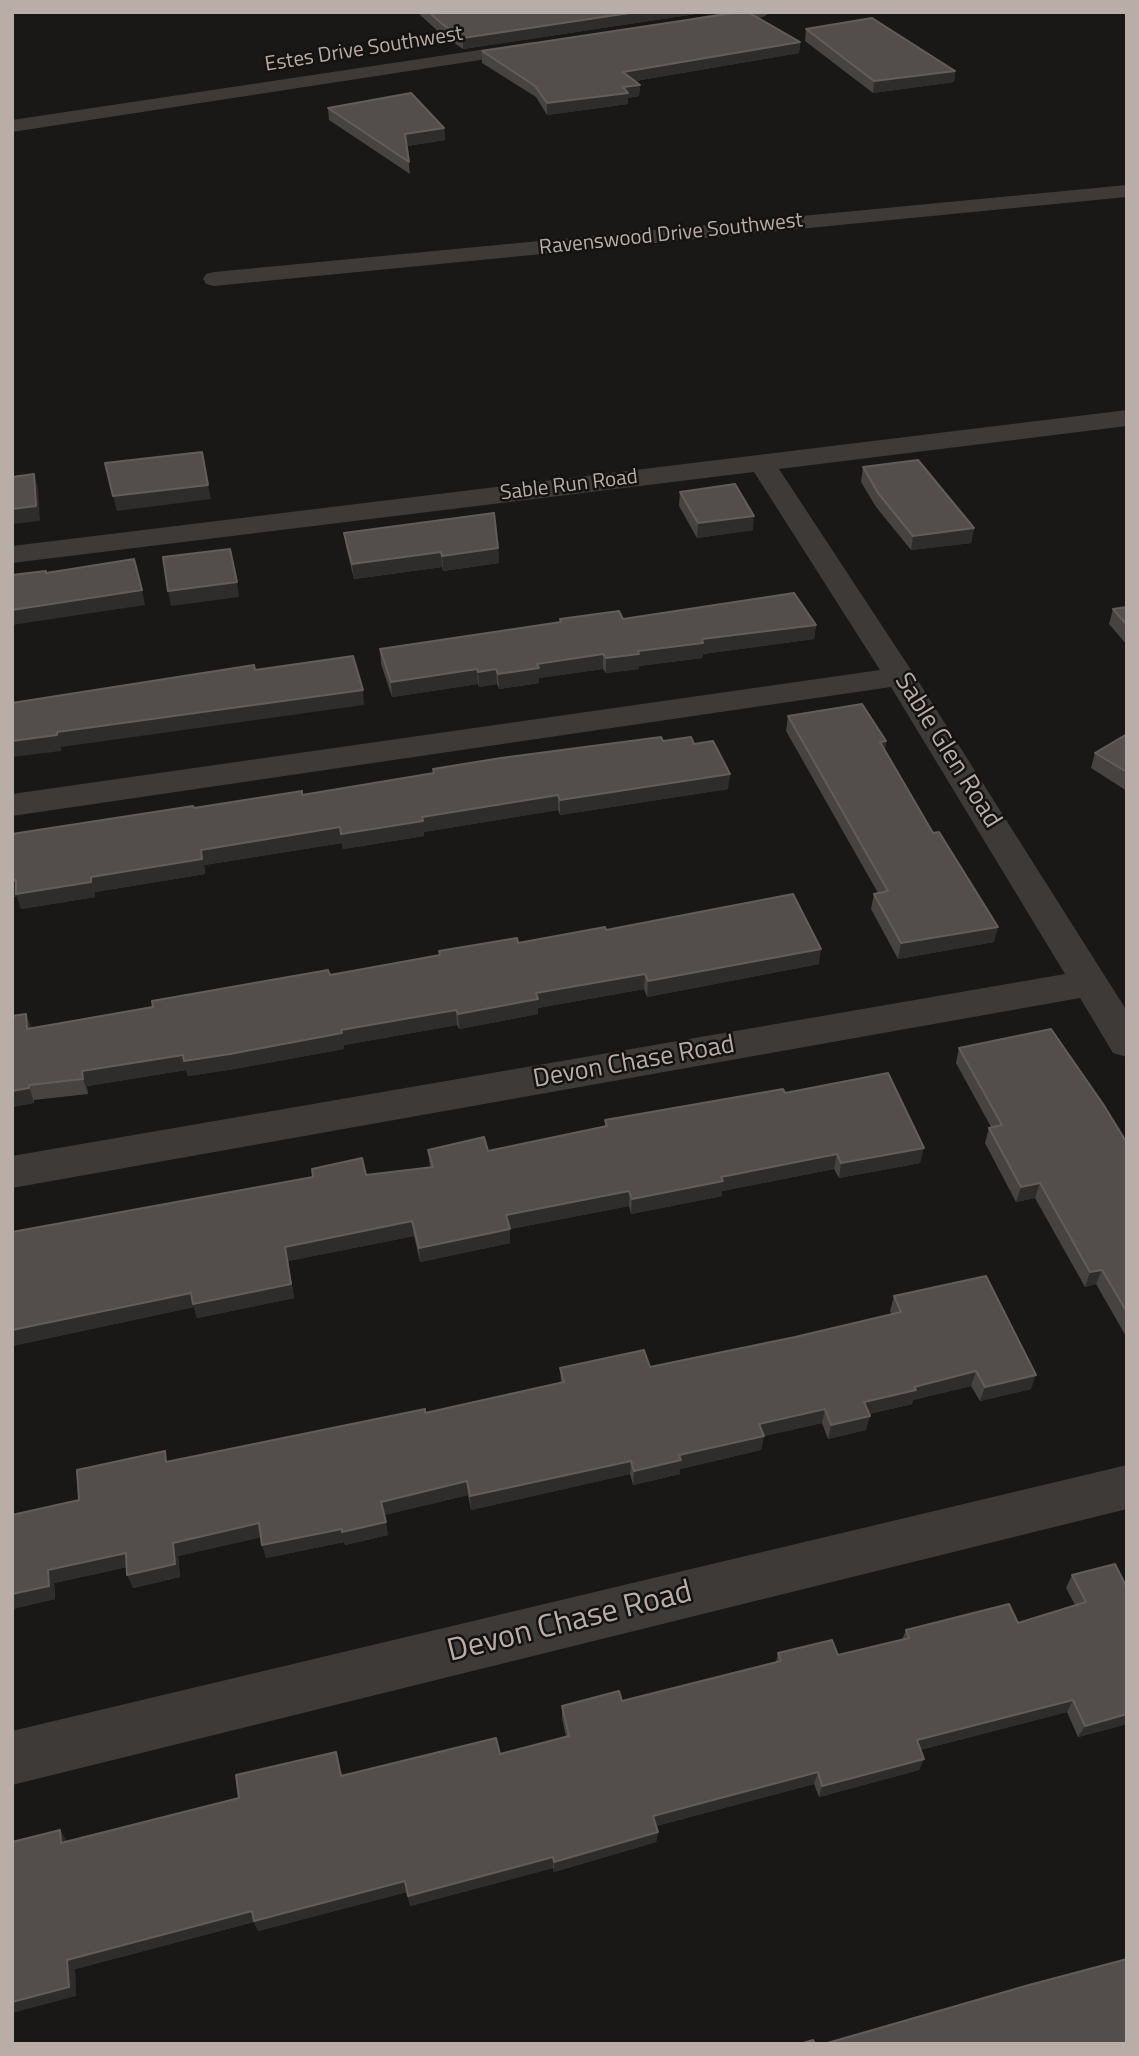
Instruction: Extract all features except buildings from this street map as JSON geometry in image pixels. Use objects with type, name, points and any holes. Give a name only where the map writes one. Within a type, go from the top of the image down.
[{"type":"street","points":[[681,25],[763,12]]},
{"type":"street","name":"Estes Drive Southwest","points":[[12,126],[545,46]]},
{"type":"street","name":"Ravenswood Drive Southwest","points":[[214,279],[1127,191]]},
{"type":"street","name":"Sable Run Road","points":[[12,555],[1127,418]]},
{"type":"street","name":"Sable Glen Road","points":[[762,463],[900,676],[1127,1043]]},
{"type":"street","points":[[12,805],[900,676]]},
{"type":"street","name":"Devon Chase Road","points":[[12,1172],[1090,983]]},
{"type":"street","name":"Devon Chase Road","points":[[12,1758],[1127,1488]]}]
